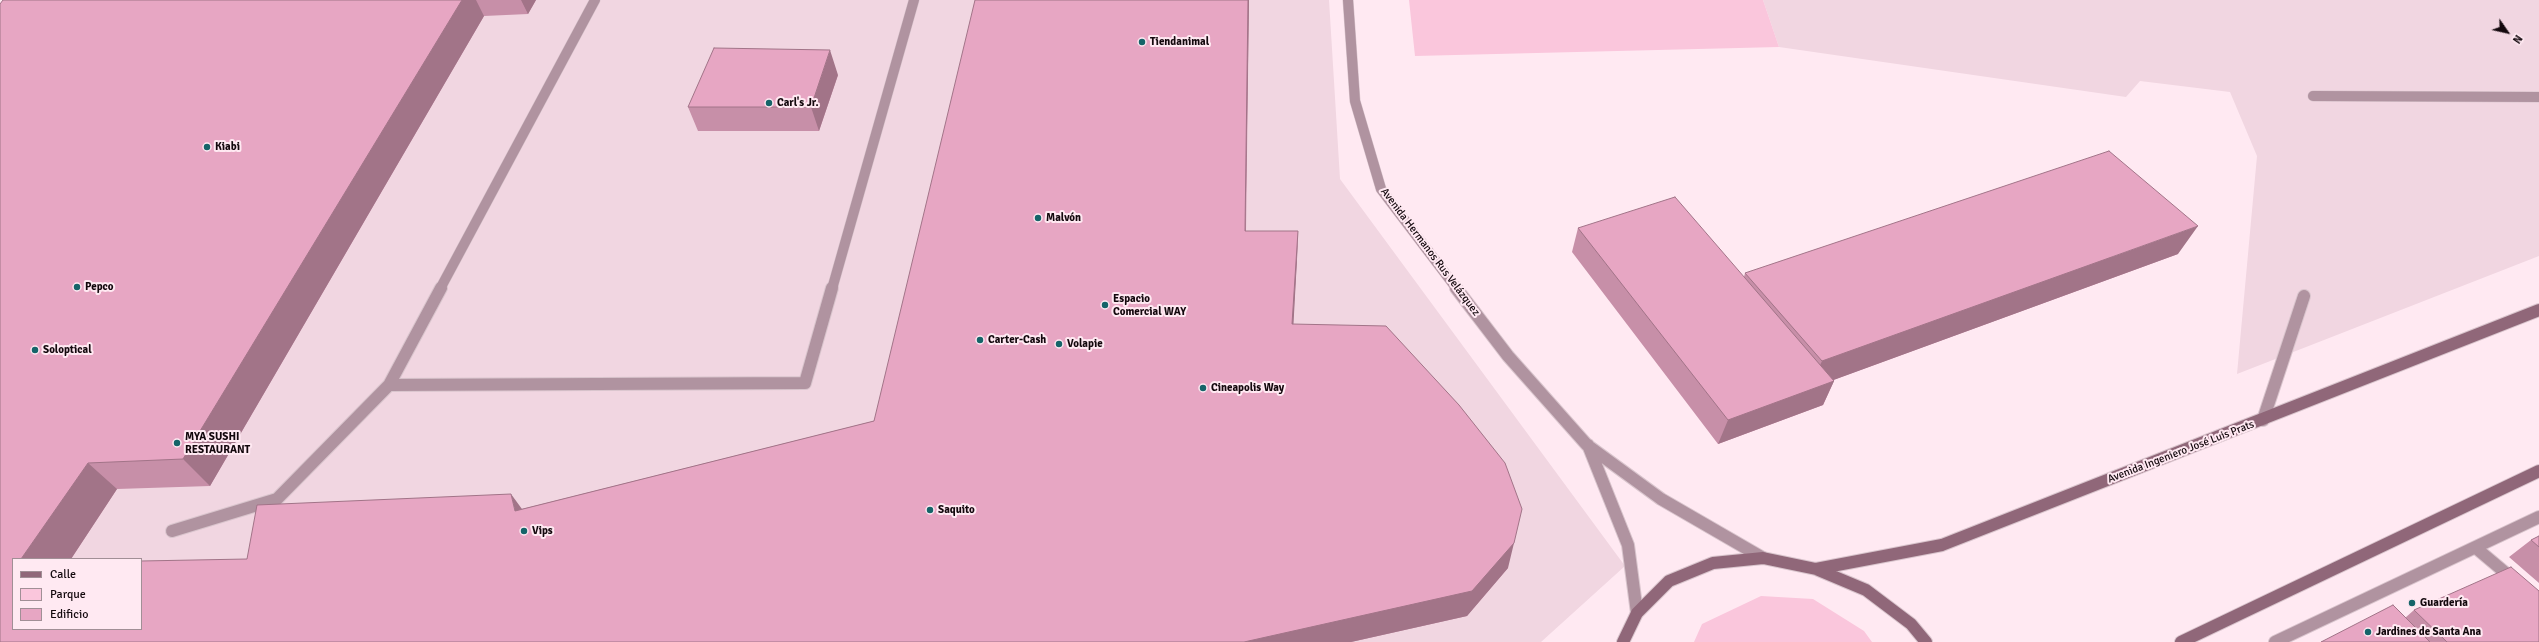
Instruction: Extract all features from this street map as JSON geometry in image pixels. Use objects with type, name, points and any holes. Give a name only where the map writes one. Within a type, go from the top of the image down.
[{"type":"main road","name":"Avenida Ingeniero José Luis Prats","points":[[1816,568],[1942,545],[2263,420],[2539,310]]},
{"type":"main road","points":[[2181,642],[2539,471]]},
{"type":"main road","points":[[1623,642],[1636,613],[1669,581],[1712,563],[1763,558],[1816,568],[1866,590],[1911,624],[1926,642]]},
{"type":"street","points":[[172,531],[277,499],[389,385],[595,0]]},
{"type":"street","points":[[389,385],[806,383],[914,0]]},
{"type":"street","name":"Avenida Hermanos Rus Velázquez","points":[[1348,0],[1355,101],[1381,189],[1508,356],[1587,445],[1660,499],[1763,558]]},
{"type":"street","points":[[2313,96],[2539,97]]},
{"type":"street","points":[[2263,420],[2304,296]]},
{"type":"street","name":"Avenida Hermanos Rus Velázquez","points":[[1587,445],[1628,545],[1636,613]]},
{"type":"street","points":[[2275,642],[2539,518]]},
{"type":"street","points":[[2476,548],[2522,586]]},
{"type":"shaded area","points":[[28,0],[1329,0],[1340,179],[1625,566],[1541,642],[0,642],[0,39]]},
{"type":"shaded area","points":[[1763,0],[2539,0],[2539,256],[2237,374],[2257,156],[2230,92],[2140,81],[2126,97],[1779,47]]},
{"type":"green space","points":[[1409,0],[1763,0],[1779,47],[1415,56]]},
{"type":"green space","points":[[1761,596],[1813,599],[1864,631],[1872,642],[1694,642],[1702,624]]},
{"type":"building","name":"Espacio Comercial WAY","points":[[3,0],[462,0],[183,459],[88,463],[22,558],[12,558],[12,630],[142,630],[142,561],[247,559],[257,505],[511,494],[515,511],[874,421],[975,0],[1248,0],[1245,231],[1298,231],[1292,324],[1386,326],[1459,405],[1505,463],[1522,509],[1514,543],[1472,591],[1244,642],[0,642],[0,4]]},
{"type":"building","points":[[714,48],[830,50],[811,107],[688,107]]},
{"type":"building","points":[[2109,151],[2198,226],[1822,361],[1745,273]]},
{"type":"building","points":[[1675,197],[1834,381],[1728,420],[1578,228]]},
{"type":"building","points":[[2539,536],[2539,547],[2531,540]]},
{"type":"building","points":[[2511,567],[2539,591],[2539,642],[2447,642],[2414,610]]},
{"type":"building","points":[[2393,605],[2430,642],[2321,642]]},
{"type":"place","name":"Tiendanimal","points":[[1142,42]]},
{"type":"place","name":"Carl's Jr.","points":[[769,103]]},
{"type":"place","name":"Kiabi","points":[[207,147]]},
{"type":"place","name":"Malvón","points":[[1038,218]]},
{"type":"place","name":"Pepco","points":[[77,287]]},
{"type":"place","name":"Espacio Comercial WAY","points":[[1105,305]]},
{"type":"place","name":"Carter-Cash","points":[[980,340]]},
{"type":"place","name":"Volapie","points":[[1059,344]]},
{"type":"place","name":"Soloptical","points":[[35,350]]},
{"type":"place","name":"Cineapolis Way","points":[[1203,388]]},
{"type":"place","name":"MYA SUSHI RESTAURANT","points":[[177,443]]},
{"type":"place","name":"Saquito","points":[[930,510]]},
{"type":"place","name":"Vips","points":[[524,531]]},
{"type":"place","name":"Guardería","points":[[2412,603]]},
{"type":"place","name":"Jardines de Santa Ana","points":[[2368,632]]}]
